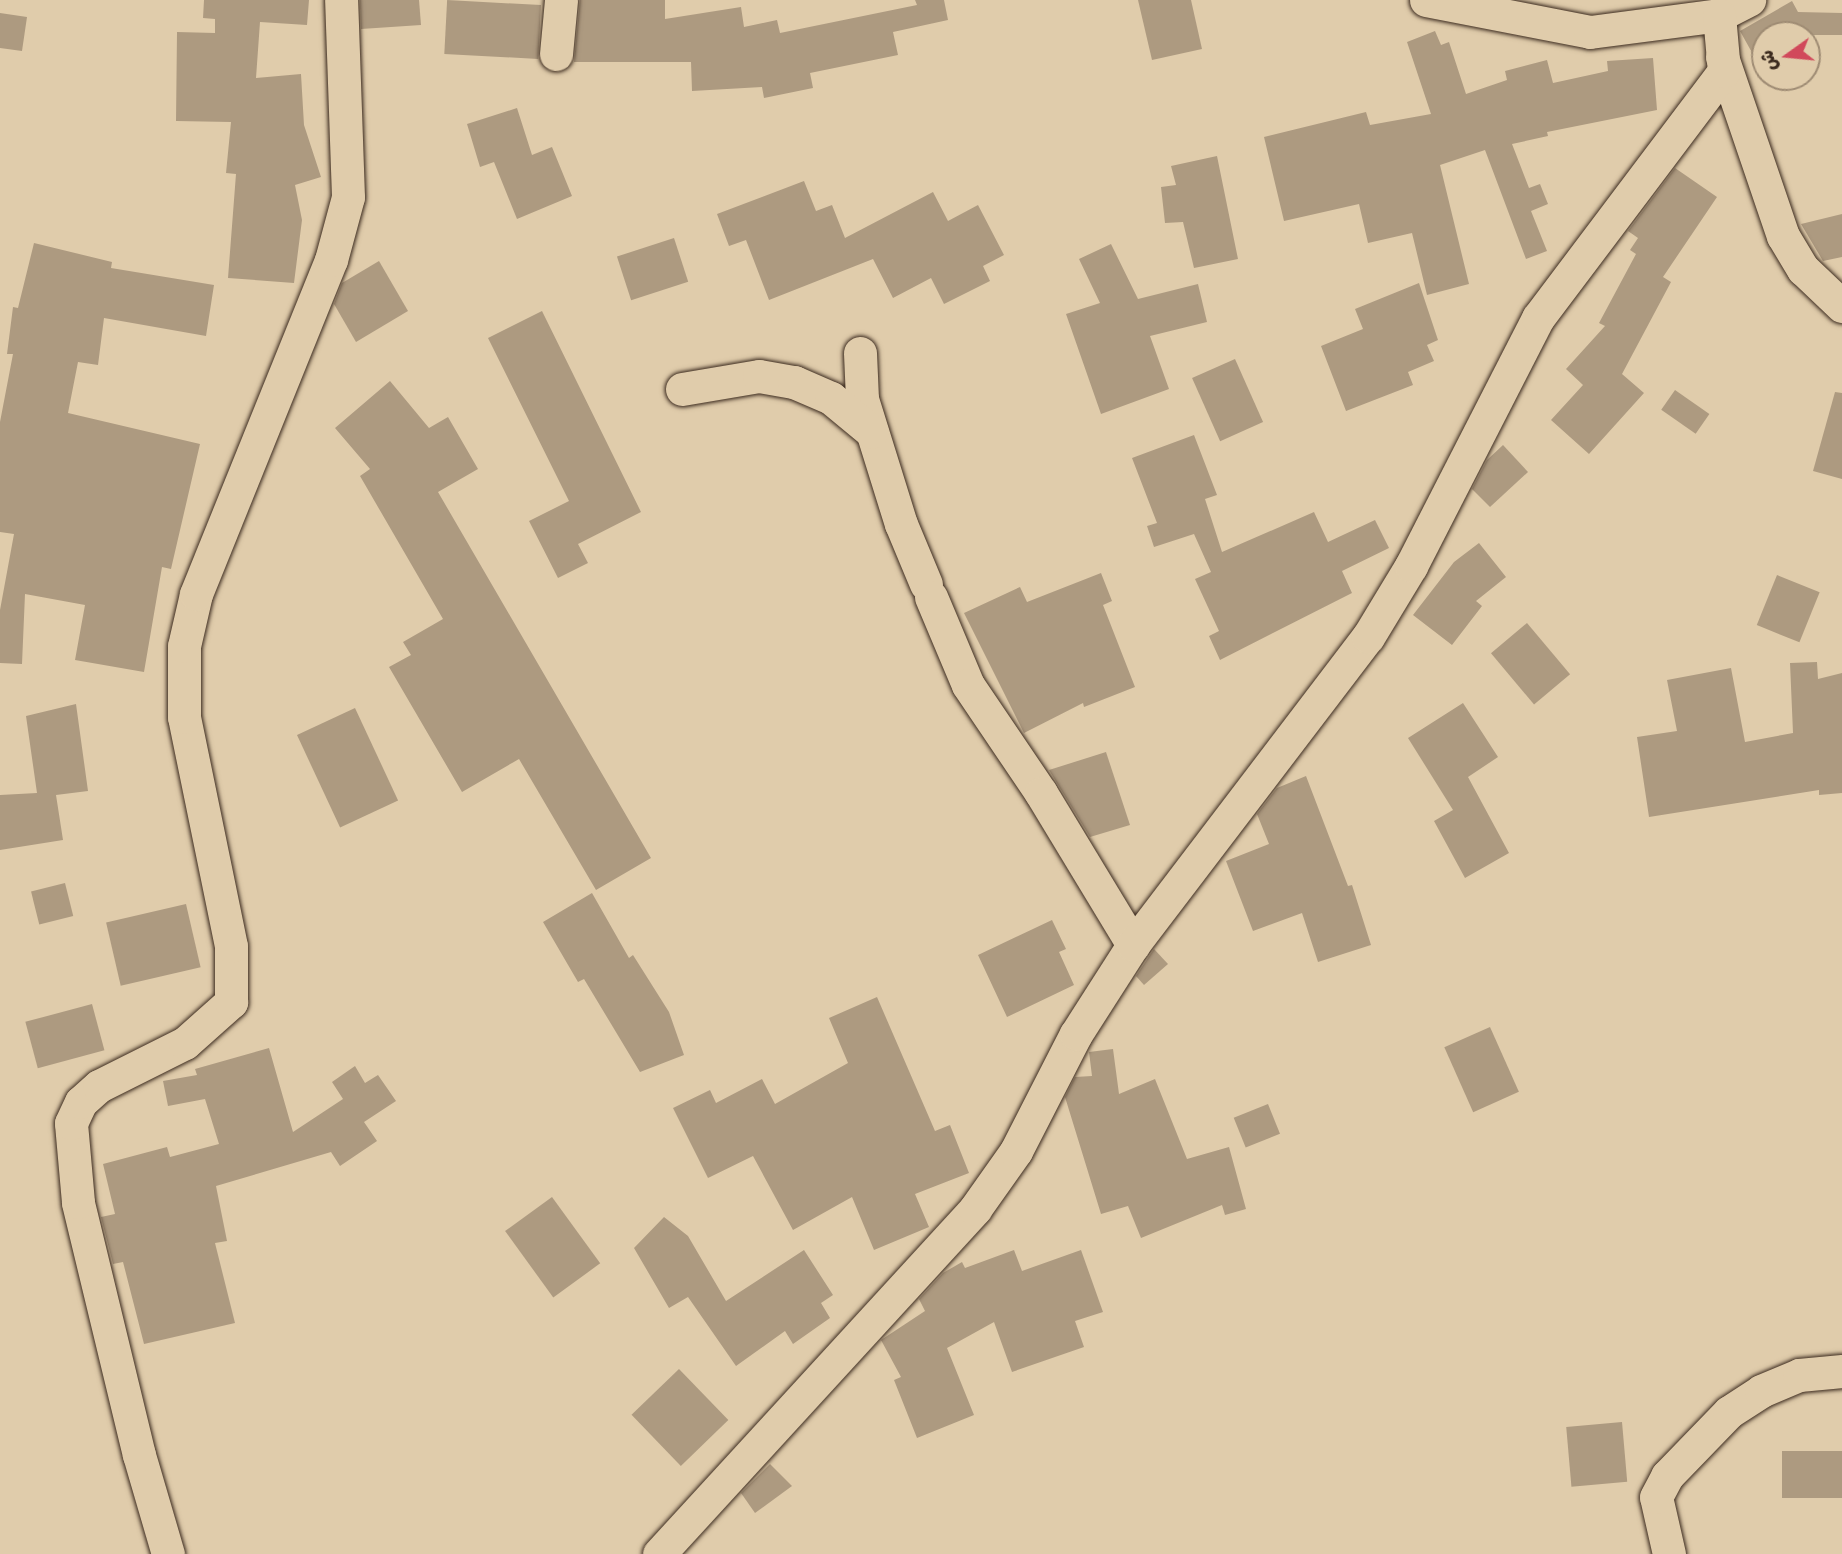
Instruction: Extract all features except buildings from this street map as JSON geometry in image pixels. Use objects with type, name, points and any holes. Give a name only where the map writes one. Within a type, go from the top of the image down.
[{"type":"street","points":[[168,1554],[139,1455],[78,1202],[71,1123],[81,1102],[99,1086],[185,1043],[231,1002],[231,946],[184,717],[184,646],[197,594],[331,260],[348,197],[341,0]]},
{"type":"street","points":[[556,54],[561,0]]},
{"type":"street","points":[[1426,0],[1590,32],[1719,15],[1749,0]]},
{"type":"street","points":[[659,1554],[975,1209],[1016,1151],[1076,1034],[1133,945],[1368,637],[1410,566],[1538,318],[1724,71],[1719,15]]},
{"type":"street","points":[[1722,57],[1783,236],[1803,269],[1842,306]]},
{"type":"street","points":[[860,353],[862,398],[901,524],[968,685],[1041,793],[1133,945]]},
{"type":"street","points":[[682,389],[760,376],[794,382],[831,398],[872,432]]},
{"type":"street","points":[[1669,1554],[1656,1497],[1667,1476],[1729,1412],[1761,1391],[1799,1375],[1842,1371]]}]
